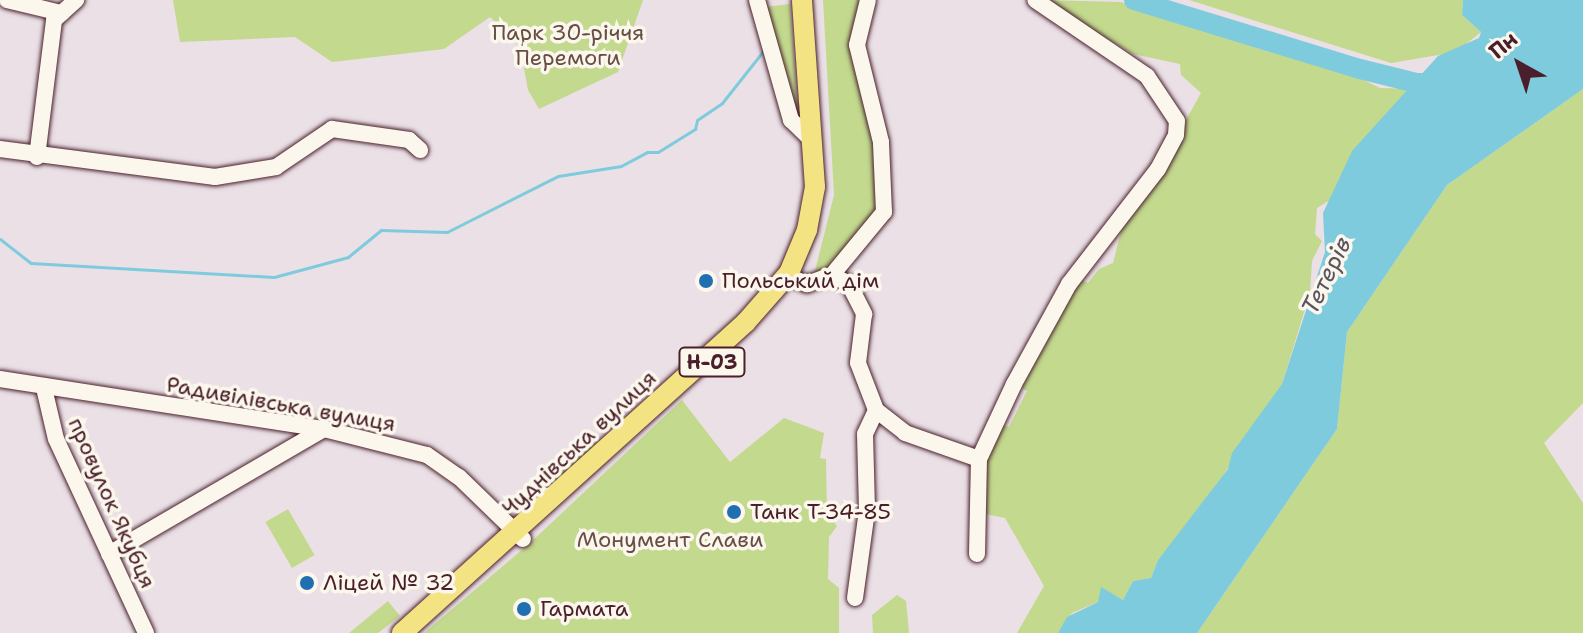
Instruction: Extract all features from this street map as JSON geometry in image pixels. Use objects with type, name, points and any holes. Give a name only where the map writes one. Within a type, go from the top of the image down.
[{"type":"main road","name":"Чуднівська вулиця","points":[[791,278],[812,208],[812,140],[802,0]]},
{"type":"main road","name":"Чуднівська вулиця","points":[[413,633],[772,309],[791,278],[822,198],[811,0]]},
{"type":"main road","name":"Чуднівська вулиця","points":[[402,633],[521,536]]},
{"type":"street","points":[[7,0],[61,13]]},
{"type":"street","points":[[37,157],[54,20],[76,0]]},
{"type":"street","points":[[757,0],[791,120],[812,140]]},
{"type":"street","points":[[791,278],[807,284],[832,275],[884,212],[881,142],[858,60],[858,36],[868,0]]},
{"type":"street","points":[[977,554],[979,459],[1069,284],[1158,169],[1176,135],[1177,121],[1147,76],[1035,0]]},
{"type":"street","points":[[0,149],[37,157],[215,177],[276,167],[332,129],[409,140],[420,150]]},
{"type":"street","points":[[832,275],[849,284],[864,314],[858,363],[876,410],[905,433],[979,459]]},
{"type":"street","name":"Радивілівська вулиця","points":[[0,379],[324,429],[427,455],[459,477],[521,536]]},
{"type":"street","name":"провулок Якубця","points":[[44,388],[56,439],[146,633]]},
{"type":"street","points":[[855,598],[867,510],[865,434],[876,410]]},
{"type":"street","points":[[109,554],[324,429]]},
{"type":"green space","name":"Парк 30-річчя Перемоги","points":[[173,0],[643,0],[618,72],[539,109],[528,90],[520,47],[490,17],[444,49],[332,62],[295,37],[180,42]]},
{"type":"green space","points":[[823,0],[862,0],[854,29],[872,124],[878,208],[831,269],[814,275],[834,195]]},
{"type":"green space","points":[[1042,0],[1121,2],[1269,52],[1281,50],[1329,63],[1380,88],[1417,89],[1330,200],[1317,208],[1315,234],[1322,241],[1312,261],[1310,293],[1282,384],[1208,499],[1158,560],[1151,578],[1133,581],[1123,600],[1103,589],[1098,602],[1072,613],[1058,633],[1017,633],[1044,586],[1005,518],[985,514],[985,456],[1000,424],[1009,427],[1027,391],[1017,386],[1077,278],[1088,283],[1099,269],[1113,263],[1123,224],[1134,213],[1201,93],[1181,75],[1180,64],[1133,54]]},
{"type":"green space","points":[[1189,0],[1463,0],[1462,15],[1481,32],[1456,52],[1391,63]]},
{"type":"green space","points":[[790,4],[796,87],[798,121],[765,7]]},
{"type":"green space","points":[[1583,89],[1583,403],[1544,443],[1583,503],[1583,633],[1197,633],[1337,429],[1347,332],[1447,185]]},
{"type":"green space","name":"Монумент Слави","points":[[682,400],[730,462],[784,418],[824,433],[820,458],[826,459],[827,513],[837,526],[829,537],[828,579],[839,588],[839,633],[424,633],[530,543]]},
{"type":"green space","points":[[591,439],[598,447],[560,483],[554,470]]},
{"type":"green space","points":[[288,509],[314,555],[292,568],[265,522]]},
{"type":"green space","points":[[897,595],[906,601],[909,633],[873,633],[872,615]]},
{"type":"green space","points":[[388,601],[400,616],[378,633],[349,633]]},
{"type":"water","name":"Тетерів","points":[[1463,0],[1583,0],[1583,89],[1447,185],[1347,332],[1337,429],[1197,633],[1058,633],[1067,617],[1098,602],[1101,587],[1123,600],[1133,581],[1151,578],[1158,560],[1228,469],[1232,453],[1282,384],[1325,252],[1323,213],[1352,151],[1438,56],[1479,38],[1481,32],[1462,15]]},
{"type":"waterway","points":[[1134,0],[1360,69],[1416,83],[1441,83]]},
{"type":"waterway","points":[[0,239],[31,263],[274,277],[348,257],[381,230],[447,232],[558,176],[621,166],[647,152],[658,152],[695,129],[697,120],[722,103],[764,50]]},
{"type":"place","name":"Польський дім","points":[[706,281]]},
{"type":"place","name":"Танк Т-34-85","points":[[734,512]]},
{"type":"place","name":"Ліцей № 32","points":[[307,583]]},
{"type":"place","name":"Гармата","points":[[524,609]]}]
